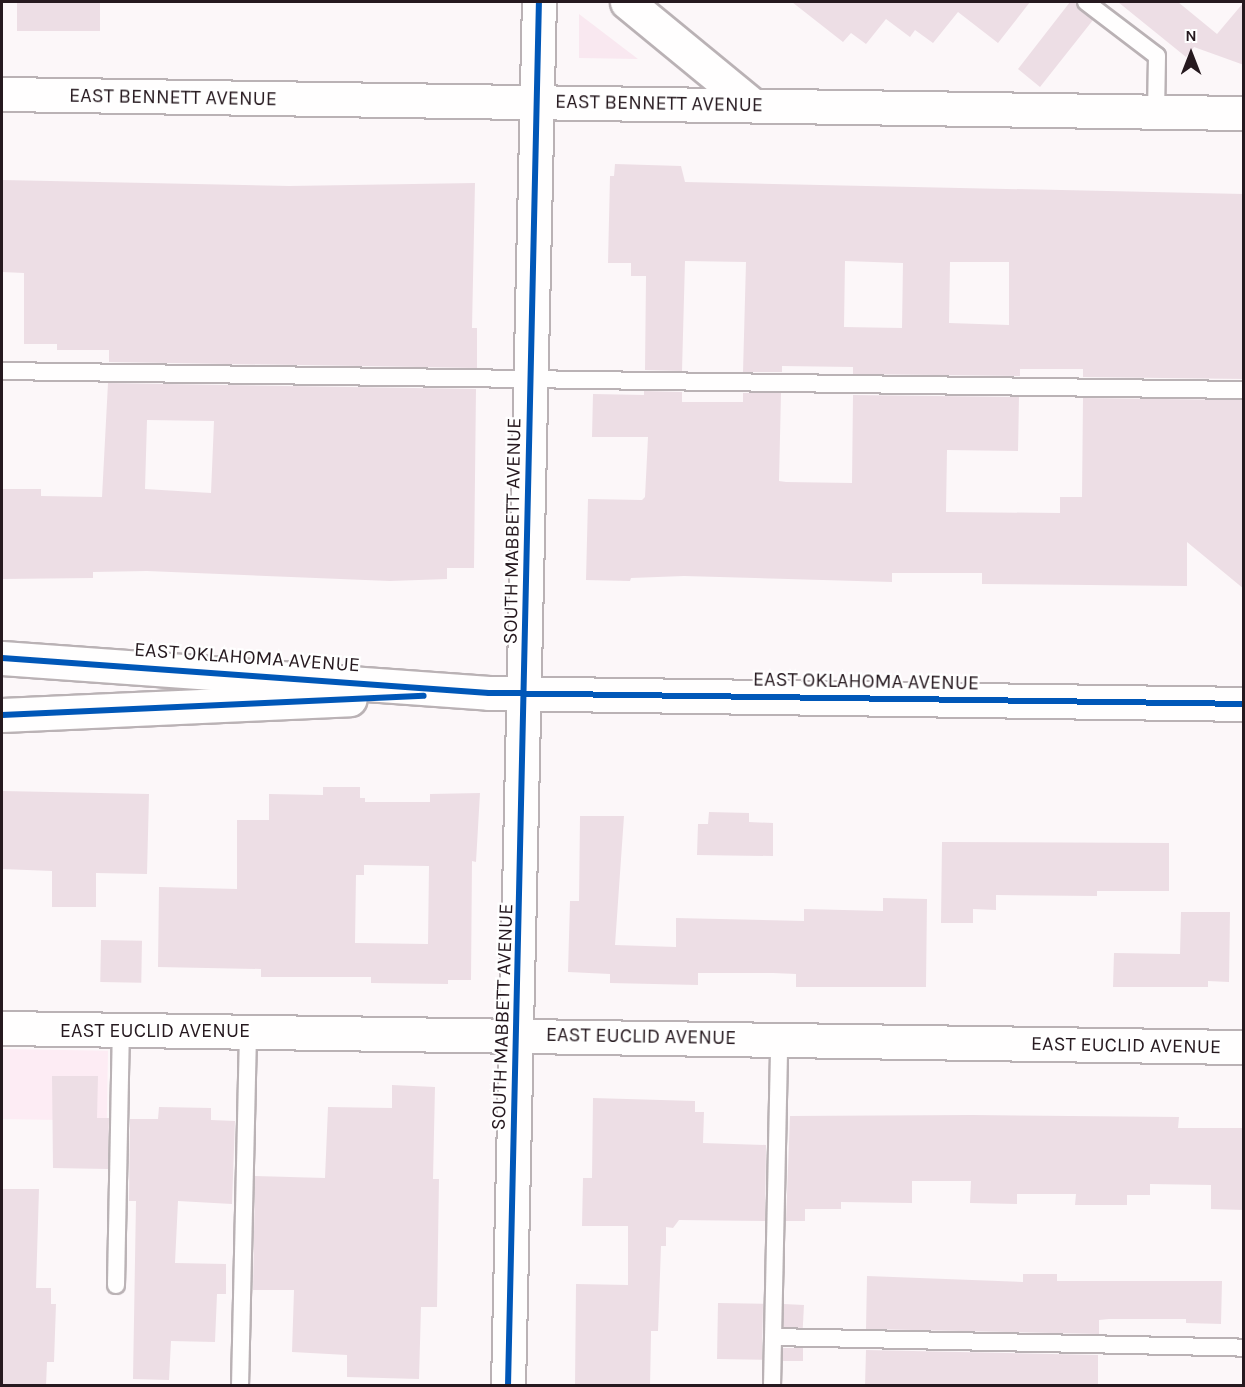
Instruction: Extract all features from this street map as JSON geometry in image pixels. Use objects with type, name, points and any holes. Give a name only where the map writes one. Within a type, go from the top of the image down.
[{"type":"street","name":"SOUTH MABBETT AVENUE","points":[[508,1386],[526,693],[535,101],[539,2]]},
{"type":"street","points":[[627,2],[751,104]]},
{"type":"street","name":"EAST BENNETT AVENUE","points":[[2,94],[1244,113]]},
{"type":"street","name":"EAST OKLAHOMA AVENUE","points":[[2,658],[489,693]]},
{"type":"street","name":"EAST OKLAHOMA AVENUE","points":[[2,715],[489,693],[1244,704]]},
{"type":"street","name":"EAST EUCLID AVENUE","points":[[2,1028],[518,1034],[1244,1047]]},
{"type":"lane","points":[[1086,2],[1157,56],[1156,112]]},
{"type":"lane","points":[[2,371],[1244,390]]},
{"type":"lane","points":[[116,1285],[121,1030]]},
{"type":"lane","points":[[240,1386],[248,1030]]},
{"type":"lane","points":[[772,1386],[779,1039]]},
{"type":"lane","points":[[774,1337],[1244,1348]]},
{"type":"shaded area","points":[[579,14],[638,59],[579,58]]},
{"type":"shaded area","points":[[2,1049],[108,1051],[107,1121],[2,1119]]},
{"type":"building","points":[[17,2],[100,2],[100,31],[17,31]]},
{"type":"building","points":[[792,2],[1030,2],[998,43],[958,12],[933,43],[915,30],[910,37],[886,19],[866,44],[851,33],[843,42]]},
{"type":"building","points":[[1070,2],[1076,2],[1079,10],[1093,20],[1040,87],[1018,69]]},
{"type":"building","points":[[1118,2],[1178,2],[1217,34],[1244,2],[1244,65],[1194,47],[1186,57]]},
{"type":"building","points":[[615,164],[681,166],[685,182],[1244,194],[1244,379],[1083,377],[1083,369],[1020,369],[1020,376],[853,374],[853,367],[782,366],[782,372],[743,372],[746,262],[685,261],[682,371],[645,370],[646,276],[631,276],[631,263],[608,263],[610,176],[614,176]],"holes":[[[845,261],[903,263],[902,328],[844,327]],[[950,262],[1009,262],[1009,325],[949,323]]]},
{"type":"building","points":[[2,180],[289,186],[475,183],[472,328],[477,328],[477,368],[109,362],[109,350],[57,350],[57,344],[24,344],[24,273],[2,272]]},
{"type":"building","points":[[108,383],[476,389],[474,568],[447,568],[447,579],[390,581],[147,571],[93,572],[93,578],[2,579],[2,489],[41,489],[41,496],[102,497]],"holes":[[[147,420],[214,421],[211,493],[145,489]]]},
{"type":"building","points":[[644,391],[682,392],[682,402],[743,402],[743,393],[781,393],[779,481],[786,482],[852,483],[853,395],[1019,397],[1018,451],[947,450],[946,512],[1060,513],[1060,497],[1082,497],[1083,398],[1244,400],[1244,589],[1187,542],[1187,586],[982,584],[982,573],[892,573],[892,582],[684,576],[631,578],[630,581],[586,580],[588,499],[642,500],[645,497],[648,437],[592,437],[593,394],[644,395]]},
{"type":"building","points":[[323,787],[360,787],[360,798],[365,798],[365,802],[430,802],[430,794],[480,793],[476,862],[472,861],[471,980],[448,980],[448,984],[371,983],[371,977],[261,977],[261,969],[158,967],[159,887],[237,889],[237,820],[269,820],[269,794],[323,795]],"holes":[[[364,865],[429,866],[428,944],[355,943],[356,875],[364,875]]]},
{"type":"building","points":[[2,791],[149,794],[147,874],[96,873],[96,907],[52,907],[52,871],[2,869]]},
{"type":"building","points":[[709,812],[749,813],[749,822],[773,823],[773,856],[697,855],[698,824],[708,824]]},
{"type":"building","points":[[580,816],[624,816],[615,945],[676,947],[676,918],[804,921],[804,909],[883,911],[883,898],[927,899],[926,987],[796,987],[796,974],[773,973],[698,973],[698,985],[610,983],[610,974],[568,972],[570,901],[579,901]]},
{"type":"building","points":[[942,842],[1169,843],[1169,891],[1097,891],[1097,896],[996,895],[996,910],[973,909],[973,923],[941,923]]},
{"type":"building","points":[[1181,912],[1230,912],[1229,982],[1208,981],[1208,987],[1113,987],[1114,953],[1180,954]]},
{"type":"building","points":[[101,940],[142,941],[141,983],[100,982]]},
{"type":"building","points":[[52,1076],[98,1076],[97,1118],[109,1118],[108,1169],[53,1168]]},
{"type":"building","points":[[392,1085],[435,1087],[433,1179],[439,1179],[437,1307],[421,1307],[419,1379],[347,1377],[347,1355],[292,1352],[294,1290],[253,1290],[255,1176],[325,1178],[328,1107],[392,1108]]},
{"type":"building","points":[[593,1098],[695,1101],[695,1112],[704,1112],[703,1143],[766,1145],[765,1221],[679,1220],[673,1228],[666,1227],[666,1246],[661,1246],[658,1331],[651,1331],[650,1386],[575,1386],[576,1284],[628,1285],[628,1226],[582,1226],[583,1178],[592,1178]]},
{"type":"building","points":[[159,1107],[211,1108],[211,1120],[235,1121],[232,1204],[178,1201],[175,1263],[226,1264],[226,1294],[217,1294],[215,1342],[171,1341],[169,1380],[133,1379],[136,1201],[129,1201],[130,1119],[158,1119]]},
{"type":"building","points":[[790,1116],[1179,1117],[1178,1128],[1244,1128],[1244,1210],[1211,1209],[1211,1185],[1150,1184],[1150,1195],[1127,1195],[1127,1205],[1075,1205],[1076,1194],[1017,1194],[1017,1204],[970,1203],[971,1181],[912,1181],[912,1203],[841,1202],[841,1209],[805,1209],[805,1221],[786,1221]]},
{"type":"building","points":[[2,1189],[39,1189],[36,1288],[51,1288],[51,1304],[56,1304],[54,1362],[47,1362],[46,1386],[2,1385]]},
{"type":"building","points":[[1023,1274],[1057,1274],[1057,1281],[1222,1281],[1221,1324],[1186,1323],[1186,1319],[1109,1319],[1099,1320],[1099,1334],[866,1329],[867,1276],[1023,1282]]},
{"type":"building","points":[[718,1303],[763,1304],[762,1360],[717,1359]]},
{"type":"building","points":[[784,1304],[804,1305],[803,1328],[783,1327]]},
{"type":"building","points":[[783,1348],[803,1348],[803,1361],[783,1361]]},
{"type":"building","points":[[866,1350],[1098,1355],[1098,1386],[865,1386]]},
{"type":"cycle path","points":[[508,1386],[539,2]]},
{"type":"cycle path","points":[[2,658],[489,693],[1244,704]]},
{"type":"cycle path","points":[[2,715],[424,696]]}]
